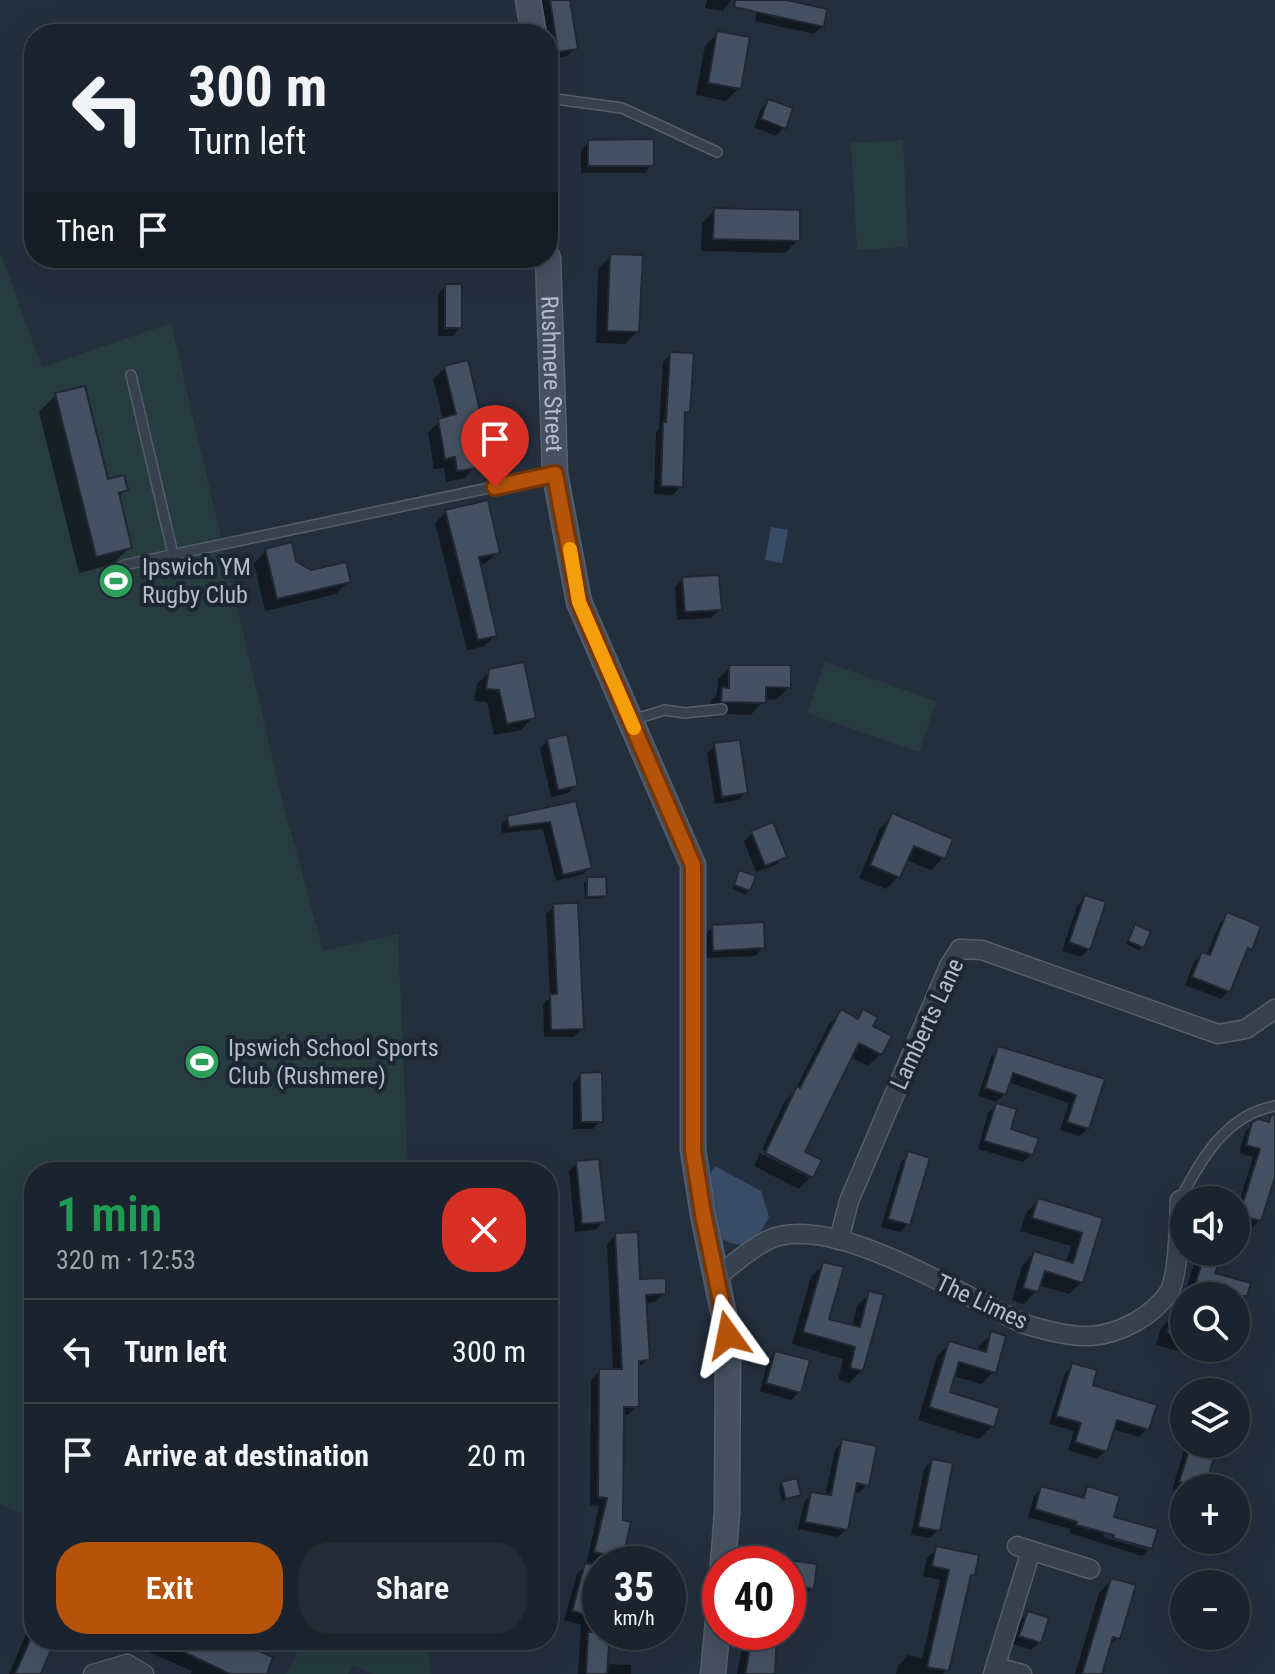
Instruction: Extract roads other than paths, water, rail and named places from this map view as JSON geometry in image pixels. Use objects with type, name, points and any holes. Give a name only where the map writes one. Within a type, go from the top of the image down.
[{"type":"street","points":[[528,0],[532,24]]},
{"type":"street","name":"Rushmere Street","points":[[548,268],[555,474],[579,602],[693,865],[693,1150],[728,1335],[724,1546]]},
{"type":"street","name":"Lamberts Lane","points":[[839,1240],[849,1201],[949,966],[960,949],[982,950],[1218,1034],[1246,1029],[1275,1009]]},
{"type":"street","points":[[716,1277],[767,1240],[793,1234],[839,1240]]},
{"type":"street","name":"The Limes","points":[[839,1240],[882,1252],[1024,1324],[1049,1331],[1091,1336],[1122,1328],[1145,1317],[1170,1290],[1174,1266]]},
{"type":"street","points":[[1022,1674],[994,1670],[1024,1549],[1090,1569]]},
{"type":"street","points":[[713,1674],[715,1650]]},
{"type":"street","points":[[93,1674],[127,1664],[144,1674]]},
{"type":"lane","points":[[558,99],[622,108],[717,152]]},
{"type":"lane","points":[[131,375],[173,554]]},
{"type":"lane","points":[[124,565],[555,474]]},
{"type":"lane","points":[[630,720],[665,710],[685,713],[722,709]]},
{"type":"lane","points":[[1187,1186],[1199,1161],[1241,1117],[1275,1106]]},
{"type":"water","points":[[771,527],[788,530],[782,563],[765,560]]},
{"type":"water","points":[[715,1166],[761,1191],[769,1217],[751,1242],[739,1244],[722,1239],[710,1174]]},
{"type":"place","name":"Ipswich YM Rugby Club","points":[[116,581]]},
{"type":"place","name":"Ipswich School Sports Club (Rushmere)","points":[[202,1062]]}]
